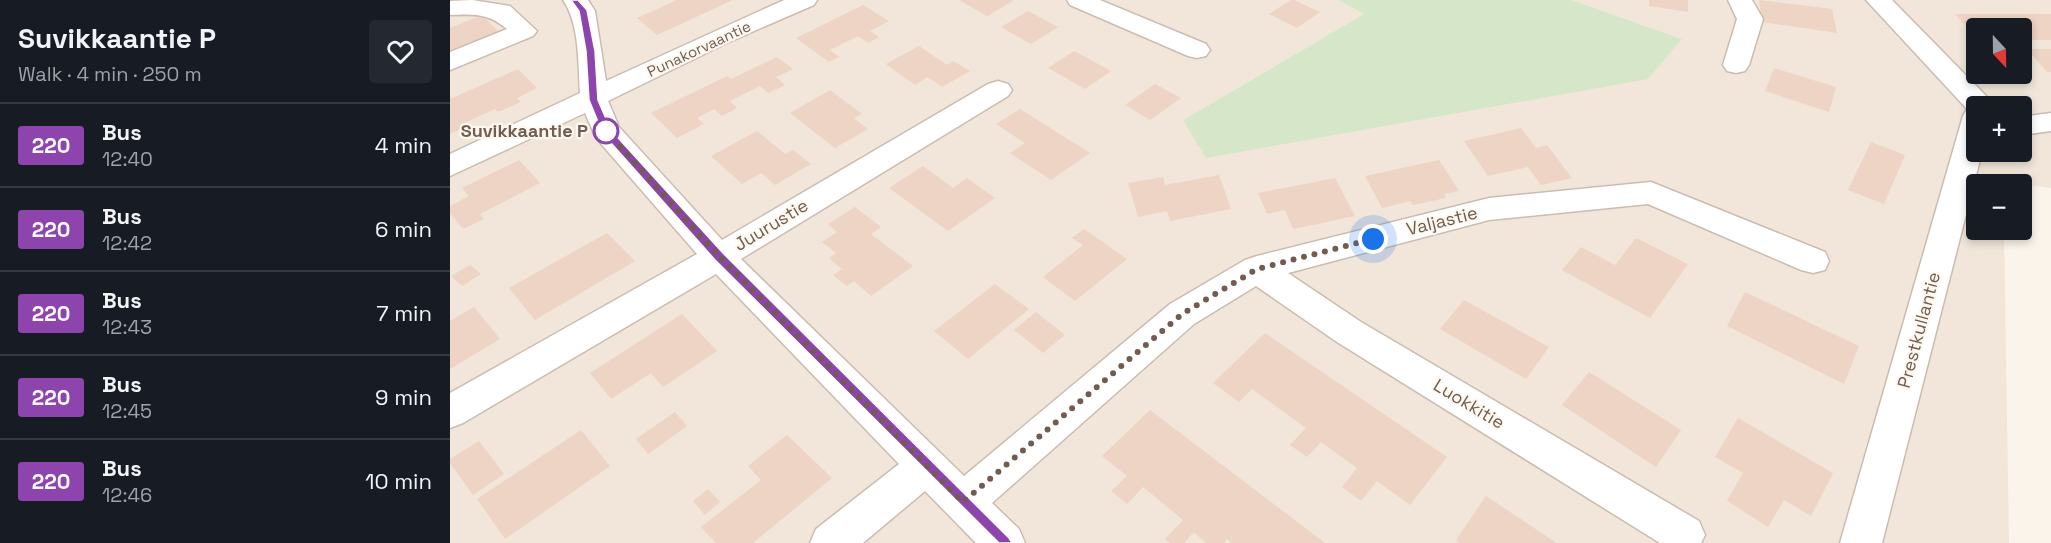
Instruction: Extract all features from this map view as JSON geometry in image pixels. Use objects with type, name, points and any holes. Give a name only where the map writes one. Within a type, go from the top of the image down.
[{"type":"street","points":[[575,0],[583,10],[590,51],[594,100],[606,131],[719,256],[1004,543]]},
{"type":"street","name":"Punakorvaantie","points":[[450,166],[594,100],[722,36],[805,0]]},
{"type":"street","points":[[1079,0],[1197,50]]},
{"type":"street","points":[[1736,65],[1750,19],[1740,0]]},
{"type":"street","name":"Prestkullantie","points":[[1878,0],[1972,96]]},
{"type":"street","points":[[450,8],[469,7],[501,11],[524,31],[450,62]]},
{"type":"street","name":"Juurustie","points":[[450,412],[998,90]]},
{"type":"street","points":[[2032,125],[2051,122]]},
{"type":"street","name":"Prestkullantie","points":[[1861,543],[1966,162]]},
{"type":"street","name":"Valjastie","points":[[963,502],[1182,314],[1257,269],[1489,209],[1651,193],[1812,261]]},
{"type":"street","name":"Luokkitie","points":[[1257,269],[1350,332],[1684,535]]},
{"type":"street","points":[[831,543],[927,465]]},
{"type":"shaded area","points":[[450,0],[1338,0],[1364,14],[1183,120],[1682,39],[1572,0],[2051,0],[2051,188],[2032,185],[2032,174],[1966,174],[1966,240],[2004,240],[2009,543],[450,543]]},
{"type":"green space","points":[[1338,0],[1572,0],[1682,39],[1648,79],[1206,158],[1183,120],[1364,14]]},
{"type":"building","points":[[677,0],[733,0],[657,35],[637,18]]},
{"type":"building","points":[[959,0],[1011,0],[1013,1],[987,16]]},
{"type":"building","points":[[1291,0],[1320,12],[1297,28],[1269,14]]},
{"type":"building","points":[[1649,0],[1688,0],[1688,12],[1649,6]]},
{"type":"building","points":[[1759,0],[1832,9],[1837,33],[1762,22]]},
{"type":"building","points":[[863,5],[889,21],[870,31],[879,37],[868,43],[858,36],[830,50],[839,57],[829,62],[796,38]]},
{"type":"building","points":[[1028,11],[1058,27],[1031,44],[1001,27]]},
{"type":"building","points":[[1955,14],[2051,14],[2051,40],[2032,40],[2032,18],[1966,18],[1966,26]]},
{"type":"building","points":[[482,15],[499,32],[450,52],[450,28]]},
{"type":"building","points":[[919,46],[947,65],[953,61],[970,71],[942,87],[928,77],[915,85],[886,64]]},
{"type":"building","points":[[2032,49],[2051,49],[2051,72],[2047,72],[2032,55]]},
{"type":"building","points":[[1074,51],[1111,71],[1085,89],[1048,68]]},
{"type":"building","points":[[777,57],[793,69],[776,77],[785,85],[768,93],[760,86],[730,101],[737,108],[722,116],[714,109],[697,118],[704,124],[677,138],[651,113],[727,76],[731,79]]},
{"type":"building","points":[[1774,68],[1836,87],[1829,112],[1765,91]]},
{"type":"building","points":[[518,69],[537,88],[517,98],[521,102],[498,112],[495,109],[462,124],[465,127],[450,134],[450,99]]},
{"type":"building","points":[[1155,84],[1181,98],[1150,120],[1125,105]]},
{"type":"building","points":[[830,90],[862,114],[854,118],[868,129],[835,148],[790,113]]},
{"type":"building","points":[[1020,109],[1090,153],[1051,180],[1010,153],[1025,143],[996,124]]},
{"type":"building","points":[[1521,128],[1536,148],[1547,145],[1572,178],[1541,185],[1528,167],[1488,176],[1464,141]]},
{"type":"building","points":[[757,131],[785,154],[793,150],[811,164],[775,185],[761,173],[742,184],[711,156]]},
{"type":"building","points":[[1871,142],[1905,155],[1884,204],[1848,190]]},
{"type":"building","points":[[519,160],[540,183],[480,214],[484,219],[463,229],[450,213],[450,206],[469,196],[462,188]]},
{"type":"building","points":[[1439,160],[1459,191],[1444,194],[1446,198],[1413,205],[1410,201],[1382,208],[1365,176]]},
{"type":"building","points":[[923,166],[953,188],[967,178],[995,198],[948,231],[889,188]]},
{"type":"building","points":[[1219,175],[1231,209],[1170,221],[1167,211],[1138,217],[1128,183],[1163,177],[1165,185]]},
{"type":"building","points":[[1335,178],[1355,216],[1293,229],[1285,210],[1267,214],[1258,193]]},
{"type":"building","points":[[855,207],[881,227],[871,234],[913,266],[871,296],[854,281],[847,286],[833,275],[842,269],[829,258],[836,253],[822,242],[837,232],[828,224]]},
{"type":"building","points":[[1084,229],[1127,259],[1075,301],[1043,277],[1083,245],[1072,238]]},
{"type":"building","points":[[607,233],[635,261],[535,320],[509,288]]},
{"type":"building","points":[[1636,238],[1688,264],[1650,318],[1562,270],[1581,247],[1615,265]]},
{"type":"building","points":[[470,265],[481,274],[462,286],[451,276]]},
{"type":"building","points":[[995,284],[1029,309],[968,359],[934,331]]},
{"type":"building","points":[[1745,292],[1859,346],[1844,384],[1727,326]]},
{"type":"building","points":[[1464,300],[1549,347],[1526,379],[1440,329]]},
{"type":"building","points":[[474,307],[500,339],[450,369],[450,321]]},
{"type":"building","points":[[1036,312],[1065,335],[1043,353],[1014,330]]},
{"type":"building","points":[[682,314],[717,351],[663,387],[651,373],[611,399],[590,373]]},
{"type":"building","points":[[1265,333],[1447,457],[1410,505],[1377,481],[1361,501],[1342,487],[1357,468],[1321,442],[1307,457],[1290,445],[1306,428],[1252,389],[1239,402],[1213,383]]},
{"type":"building","points":[[1589,372],[1681,430],[1656,467],[1562,405]]},
{"type":"building","points":[[1150,410],[1325,543],[1232,543],[1227,539],[1224,543],[1206,543],[1194,532],[1184,543],[1170,543],[1165,539],[1183,520],[1143,487],[1127,504],[1111,491],[1127,476],[1102,456]]},
{"type":"building","points":[[675,412],[687,426],[648,454],[636,439]]},
{"type":"building","points":[[1738,418],[1833,473],[1811,516],[1784,500],[1768,527],[1727,501],[1743,473],[1715,457]]},
{"type":"building","points":[[581,430],[610,466],[505,539],[477,499]]},
{"type":"building","points":[[787,435],[832,478],[753,543],[716,543],[701,527],[761,480],[748,466]]},
{"type":"building","points":[[479,441],[504,474],[473,495],[450,463],[450,459]]},
{"type":"building","points":[[708,489],[720,502],[705,515],[693,501]]},
{"type":"building","points":[[1486,496],[1557,543],[1460,543],[1456,540]]},
{"type":"bus line","name":"220","points":[[575,0],[583,10],[590,51],[594,100],[606,131],[719,256],[1004,543]]},
{"type":"place","name":"Suvikkaantie P","points":[[606,131]]},
{"type":"route","points":[[606,131],[719,256],[963,502],[1182,314],[1257,269],[1373,239]]}]
